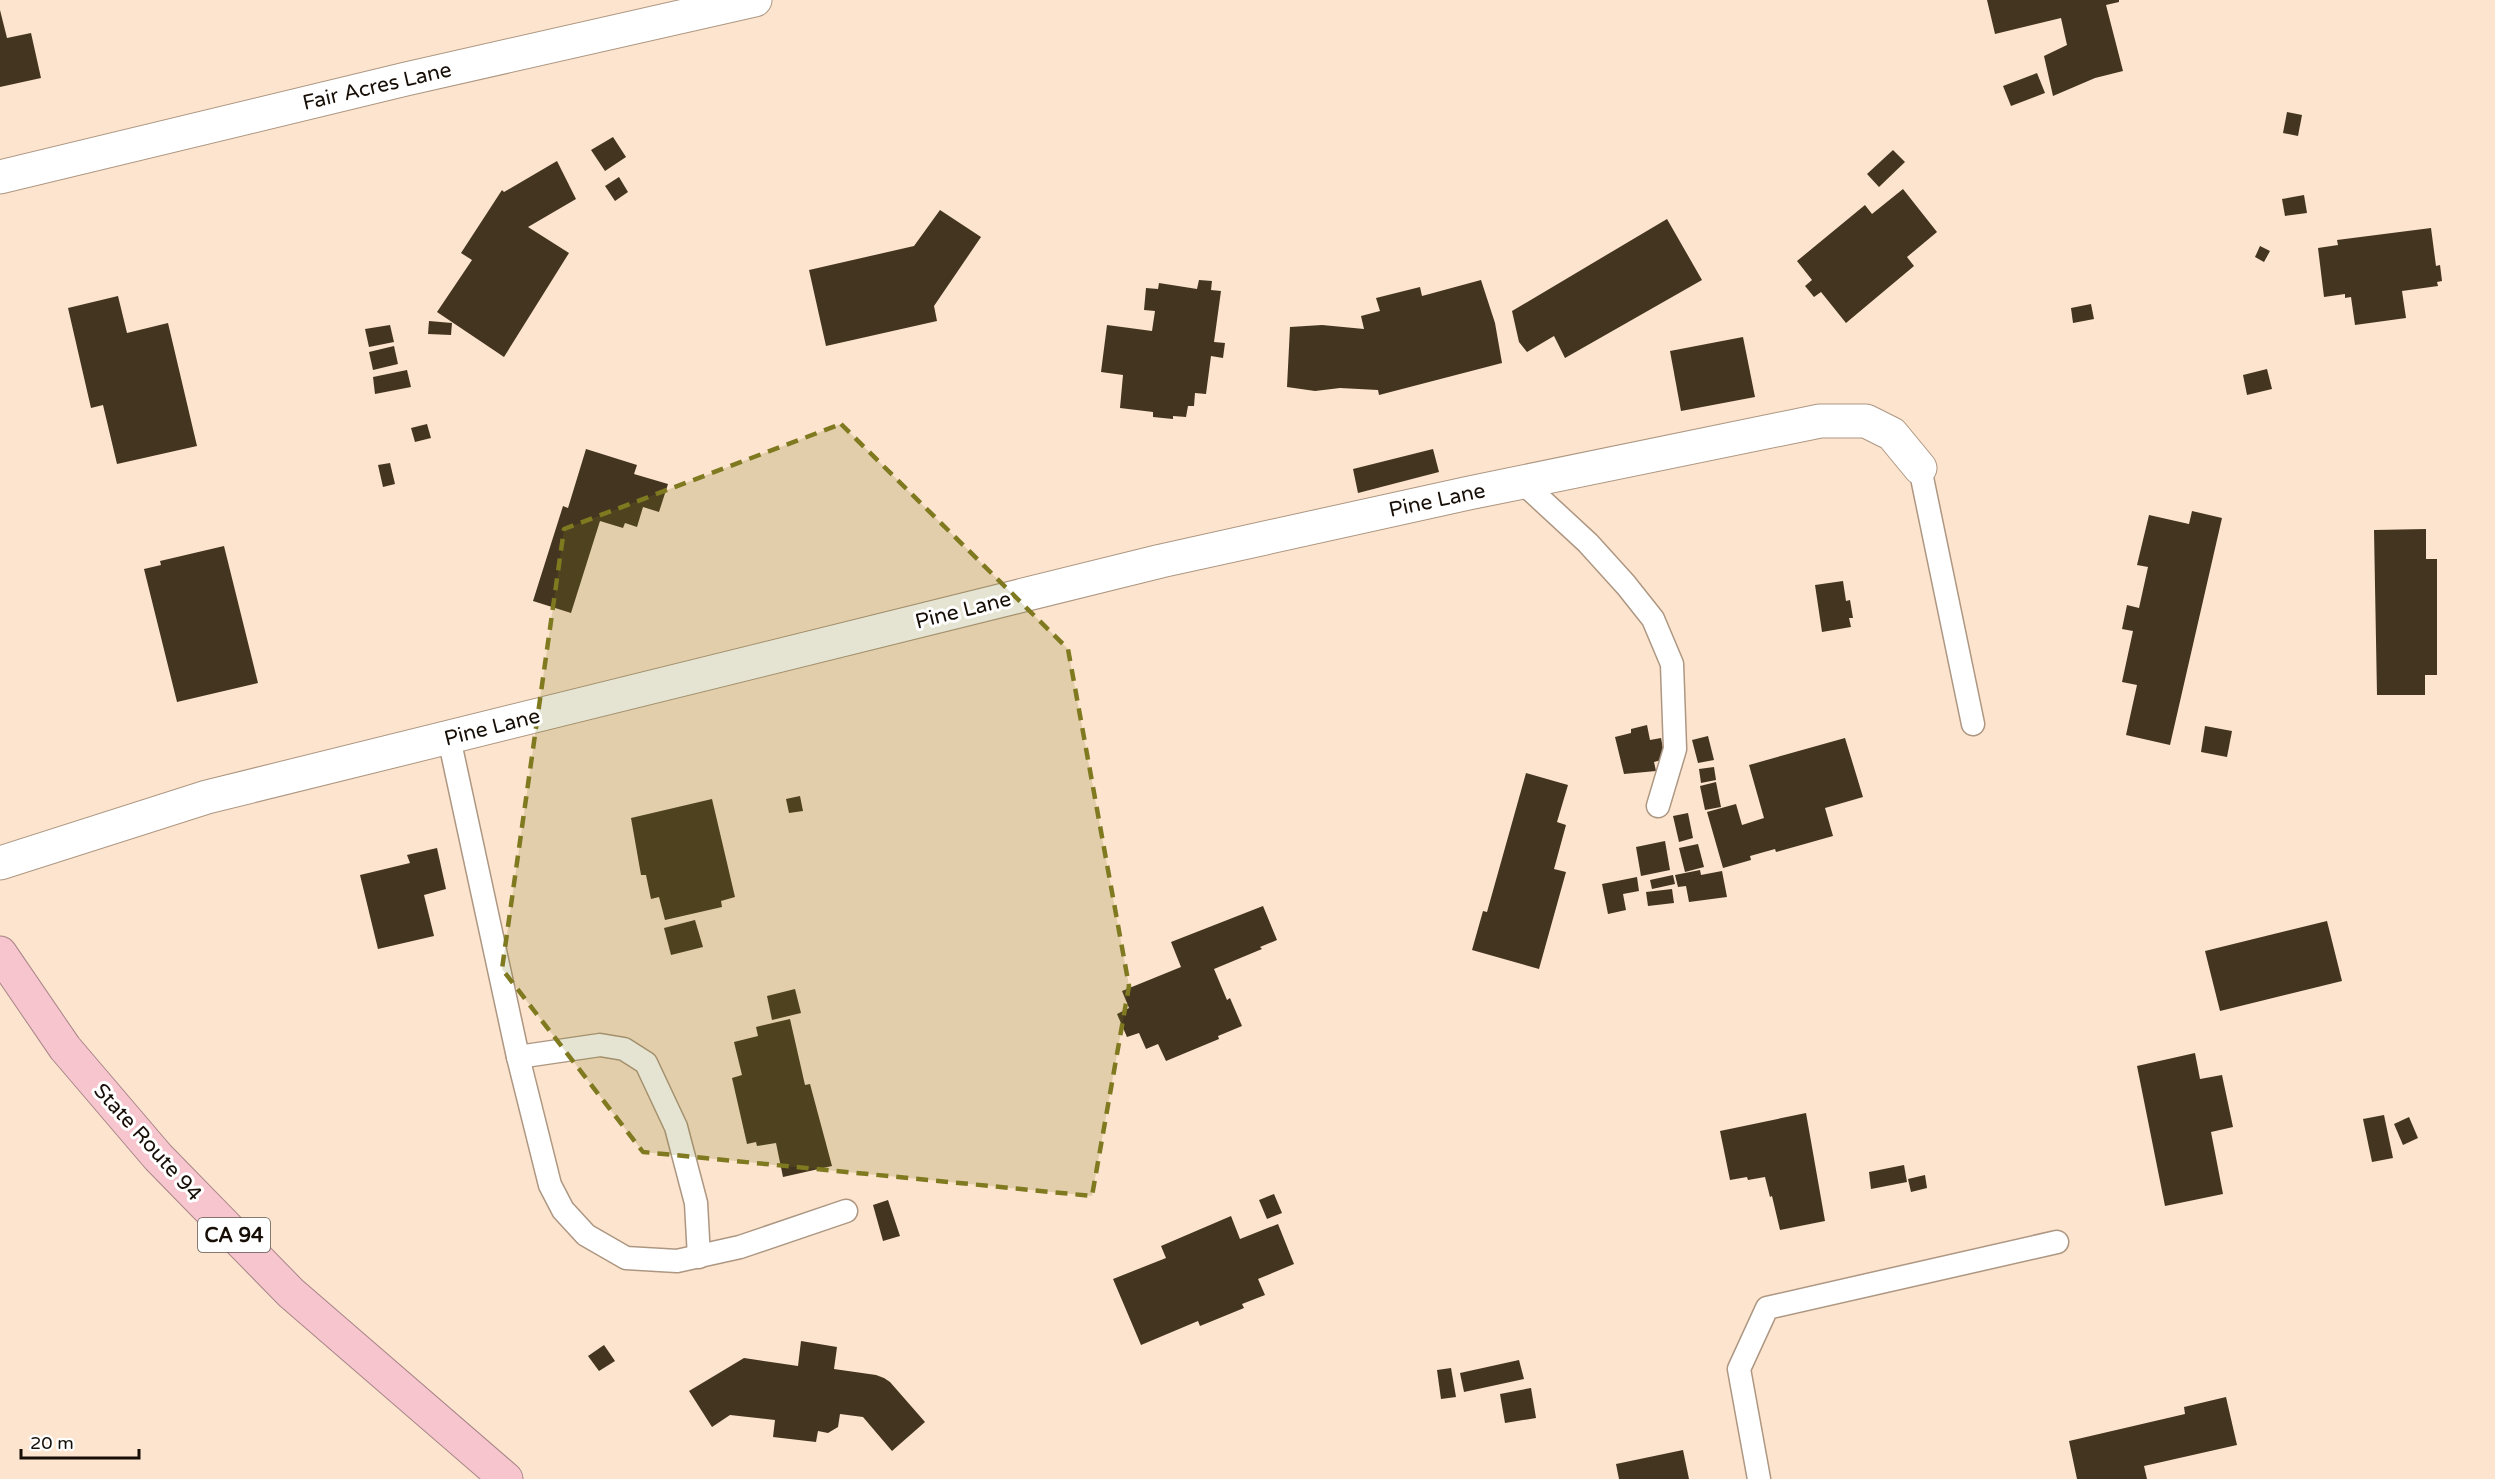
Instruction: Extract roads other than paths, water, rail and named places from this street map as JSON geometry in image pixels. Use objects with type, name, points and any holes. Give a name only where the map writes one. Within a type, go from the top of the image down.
[{"type":"highway","name":"State Route 94","points":[[0,953],[65,1048],[158,1157],[291,1293],[506,1479]]},
{"type":"street","name":"Fair Acres Lane","points":[[0,177],[406,78],[755,0]]},
{"type":"street","name":"Pine Lane","points":[[0,863],[207,797],[1161,561],[1522,482],[1820,422],[1866,421],[1892,434],[1920,468]]},
{"type":"lane","points":[[1920,468],[1973,724]]},
{"type":"lane","points":[[1522,482],[1588,543],[1626,585],[1653,620],[1672,664],[1675,748],[1658,806]]},
{"type":"lane","points":[[449,738],[518,1057],[550,1185],[563,1210],[586,1236],[626,1258],[677,1261],[740,1248],[846,1212]]},
{"type":"lane","points":[[518,1057],[600,1045],[624,1049],[646,1063],[676,1127],[696,1203],[699,1257]]},
{"type":"lane","points":[[1759,1479],[1739,1369],[1767,1308],[2057,1242]]}]
